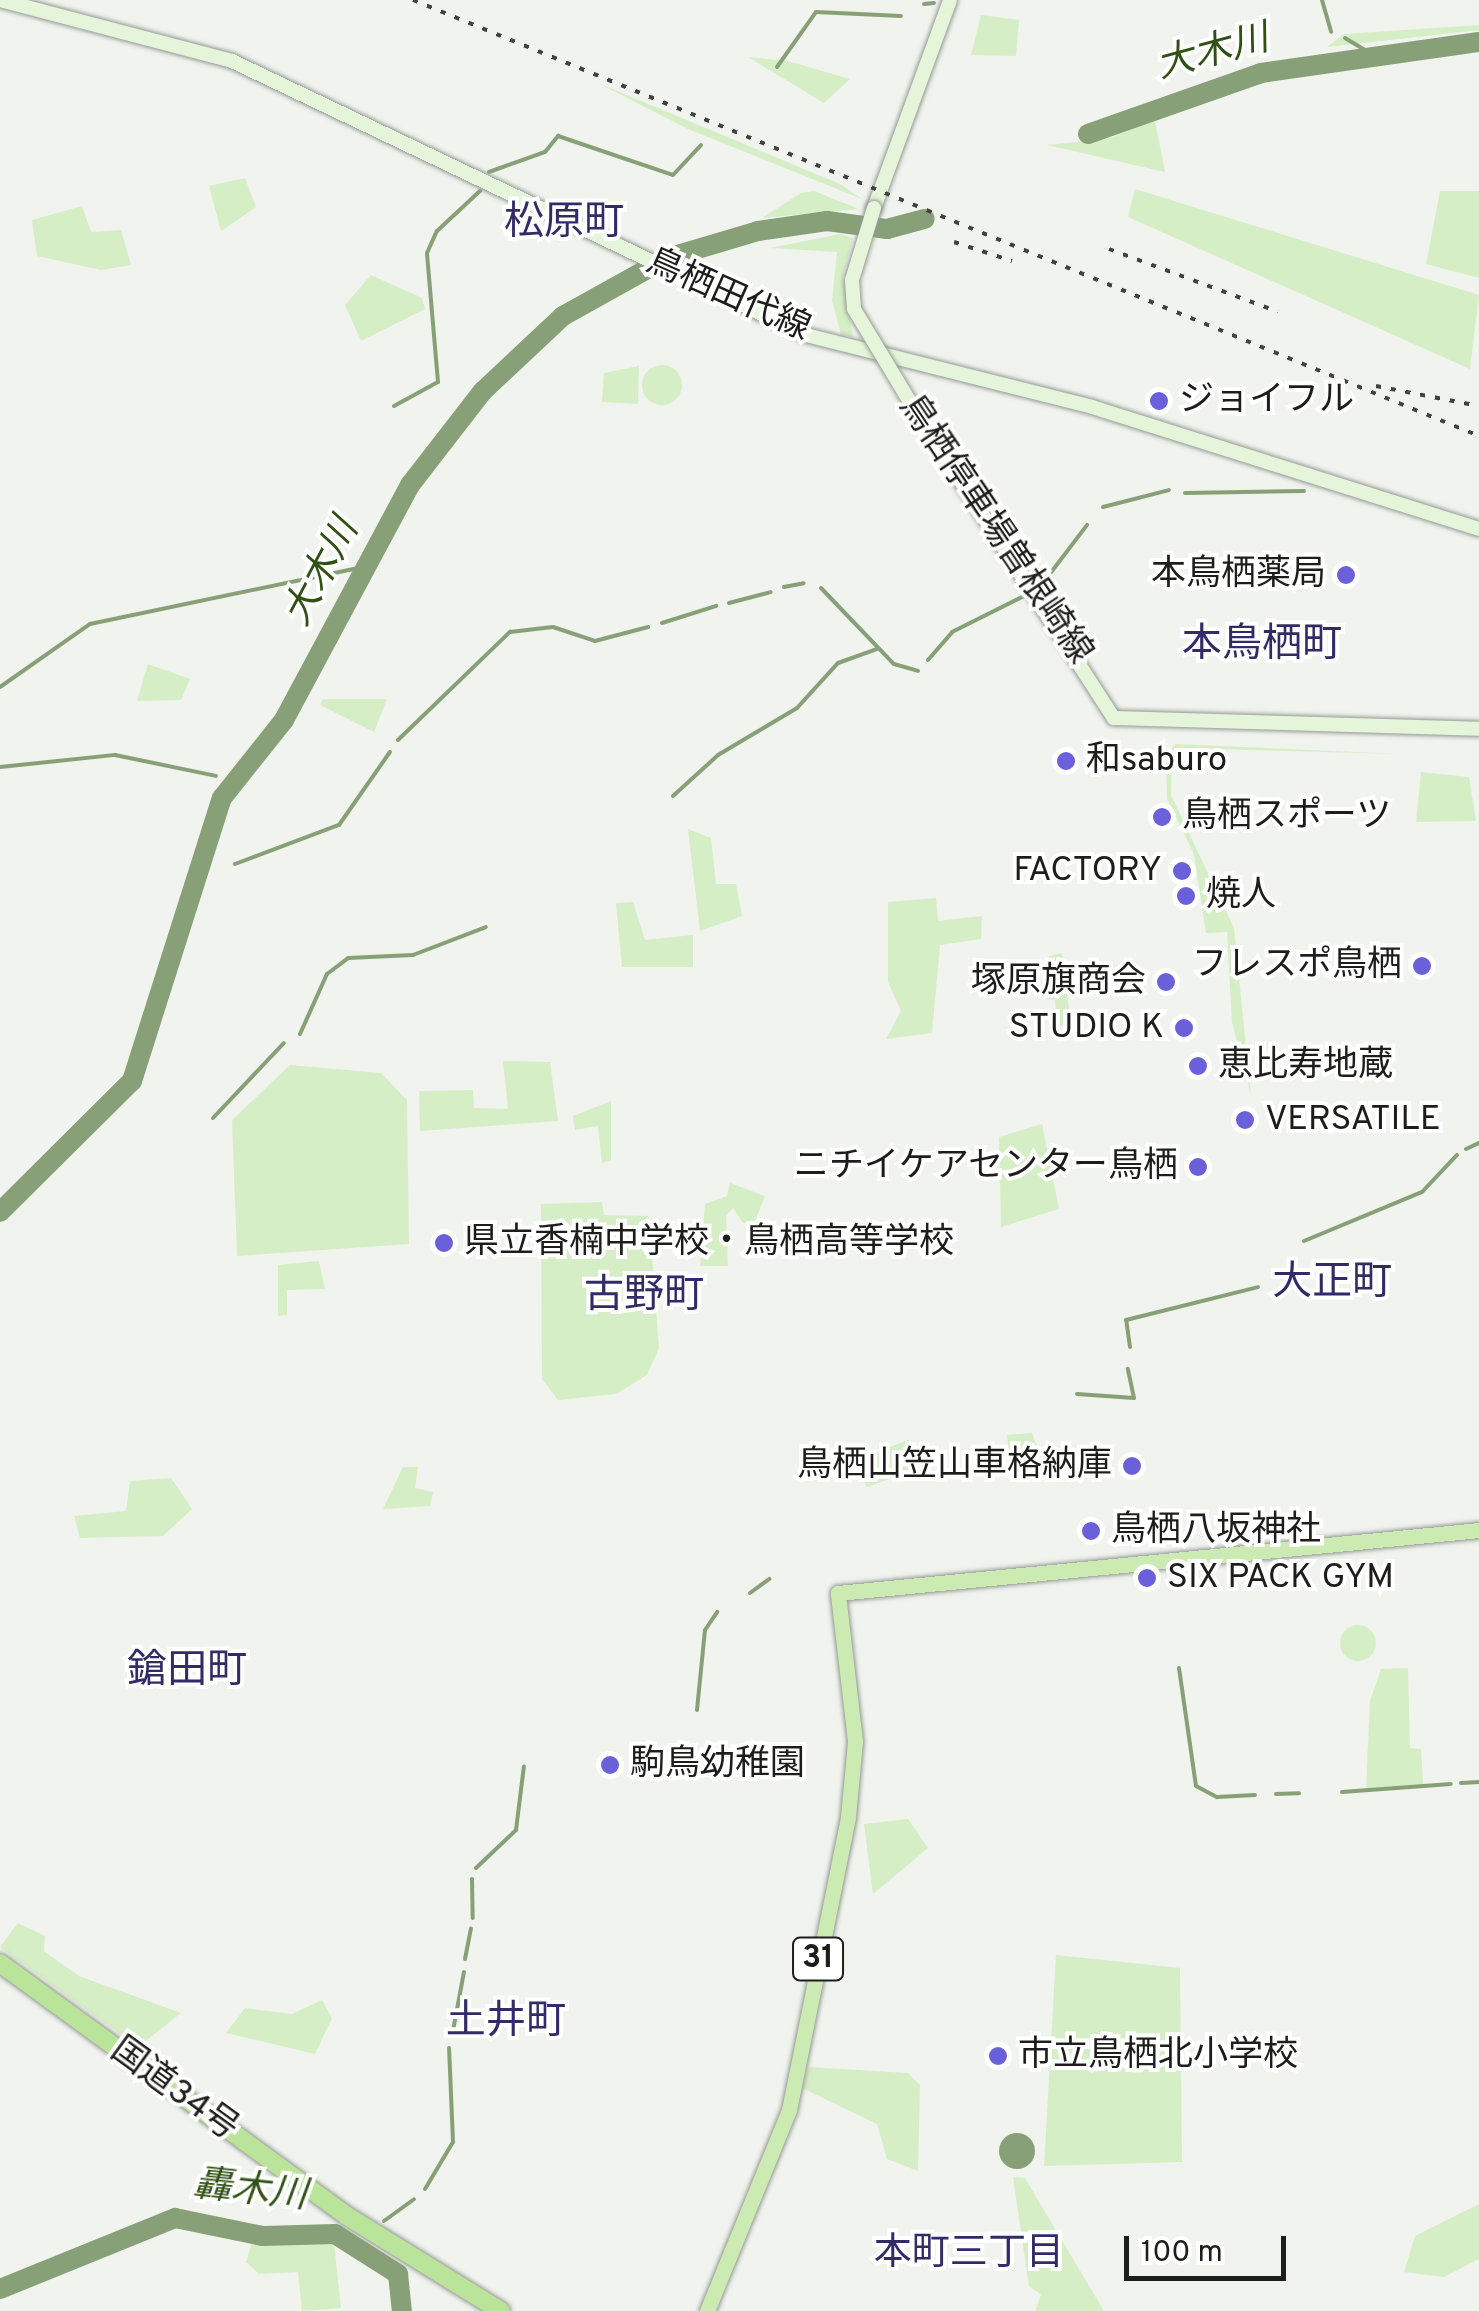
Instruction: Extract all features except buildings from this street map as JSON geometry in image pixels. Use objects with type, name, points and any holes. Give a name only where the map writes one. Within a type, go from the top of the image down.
[{"type":"highway","name":"国道34号","points":[[0,1963],[348,2216],[501,2311]]},
{"type":"main road","name":"鳥栖田代線","points":[[0,0],[232,61],[806,335],[1092,407],[1479,529]]},
{"type":"main road","name":"鳥栖停車場曽根崎線","points":[[950,0],[874,208],[852,280],[854,310],[1114,718],[1479,728]]},
{"type":"main road","name":"31","points":[[708,2311],[785,2123],[848,1817],[856,1741],[838,1594],[1479,1530]]},
{"type":"shaded area","points":[[981,15],[1019,20],[1016,56],[971,55]]},
{"type":"shaded area","points":[[1479,25],[1479,30],[1327,47],[1344,34]]},
{"type":"shaded area","points":[[748,57],[788,61],[850,79],[824,103]]},
{"type":"shaded area","points":[[598,83],[840,184],[862,199],[688,129]]},
{"type":"shaded area","points":[[1155,121],[1165,172],[1047,145],[1107,139]]},
{"type":"shaded area","points":[[245,178],[256,207],[221,231],[209,186]]},
{"type":"shaded area","points":[[1135,189],[1479,295],[1470,369],[1128,217]]},
{"type":"shaded area","points":[[814,191],[859,209],[762,218],[801,193]]},
{"type":"shaded area","points":[[1440,191],[1479,191],[1479,278],[1426,264]]},
{"type":"shaded area","points":[[82,206],[91,232],[121,230],[131,265],[101,270],[37,256],[32,220]]},
{"type":"shaded area","points":[[840,234],[853,238],[843,277],[853,337],[841,334],[832,301],[837,252],[770,248]]},
{"type":"shaded area","points":[[371,275],[422,298],[425,309],[361,341],[345,305]]},
{"type":"shaded area","points":[[662,365],[676,371],[682,385],[676,399],[662,405],[648,399],[642,385],[648,371]]},
{"type":"shaded area","points":[[639,366],[638,404],[602,402],[604,373]]},
{"type":"shaded area","points":[[148,664],[190,679],[181,700],[137,701]]},
{"type":"shaded area","points":[[323,699],[387,699],[374,732],[320,705]]},
{"type":"shaded area","points":[[1175,744],[1399,754],[1179,748],[1172,756],[1171,795],[1234,928],[1251,1096],[1232,1022],[1227,932],[1206,933],[1194,854],[1167,799],[1166,757]]},
{"type":"shaded area","points":[[1421,772],[1469,777],[1476,821],[1416,822]]},
{"type":"shaded area","points":[[688,829],[711,838],[716,884],[736,884],[742,916],[700,931]]},
{"type":"shaded area","points":[[936,898],[938,921],[982,916],[981,939],[940,945],[932,1033],[886,1039],[901,1011],[888,982],[888,902]]},
{"type":"shaded area","points":[[633,902],[645,940],[693,935],[693,967],[622,967],[616,903]]},
{"type":"shaded area","points":[[1062,953],[1071,1025],[1057,1027],[1055,1000],[1045,999],[1049,956]]},
{"type":"shaded area","points":[[503,1061],[550,1062],[558,1121],[420,1131],[419,1091],[473,1090],[474,1108],[508,1109]]},
{"type":"shaded area","points":[[290,1065],[381,1073],[407,1100],[409,1244],[237,1256],[232,1120]]},
{"type":"shaded area","points":[[611,1101],[611,1160],[602,1163],[598,1126],[575,1130],[573,1116]]},
{"type":"shaded area","points":[[1042,1124],[1059,1209],[1001,1227],[999,1137]]},
{"type":"shaded area","points":[[730,1183],[765,1196],[755,1221],[743,1223],[733,1208],[726,1215],[728,1266],[700,1266],[705,1204],[727,1196]]},
{"type":"shaded area","points":[[602,1202],[604,1215],[649,1216],[659,1348],[647,1375],[616,1394],[558,1400],[542,1379],[541,1204]]},
{"type":"shaded area","points":[[319,1261],[325,1289],[287,1290],[287,1315],[278,1316],[278,1265]]},
{"type":"shaded area","points":[[1032,1433],[1046,1472],[1012,1477],[1007,1435]]},
{"type":"shaded area","points":[[909,1440],[919,1468],[867,1487],[856,1459]]},
{"type":"shaded area","points":[[403,1467],[418,1467],[415,1488],[433,1492],[430,1506],[383,1509]]},
{"type":"shaded area","points":[[171,1478],[192,1509],[163,1536],[80,1538],[74,1516],[126,1511],[130,1481]]},
{"type":"shaded area","points":[[1358,1625],[1371,1630],[1376,1643],[1371,1656],[1358,1661],[1345,1656],[1340,1643],[1345,1630]]},
{"type":"shaded area","points":[[1408,1668],[1410,1748],[1421,1749],[1423,1785],[1366,1790],[1370,1701],[1381,1669]]},
{"type":"shaded area","points":[[908,1819],[928,1848],[873,1894],[864,1824]]},
{"type":"shaded area","points":[[18,1923],[45,1936],[44,1951],[79,1976],[181,2013],[138,2047],[0,1947]]},
{"type":"shaded area","points":[[1056,1955],[1180,1968],[1182,2162],[1044,2166]]},
{"type":"shaded area","points":[[322,2000],[332,2018],[315,2054],[226,2033],[245,2008],[292,2014]]},
{"type":"shaded area","points":[[809,2067],[908,2073],[920,2085],[918,2171],[887,2159],[877,2124],[802,2088]]},
{"type":"shaded area","points":[[1017,2133],[1030,2138],[1035,2151],[1030,2164],[1017,2169],[1004,2164],[999,2151],[1004,2138]]},
{"type":"shaded area","points":[[1013,2177],[1025,2178],[1104,2311],[1035,2311],[1041,2295],[1029,2286]]},
{"type":"shaded area","points":[[1479,2204],[1479,2259],[1444,2277],[1404,2272],[1415,2236]]},
{"type":"shaded area","points":[[252,2242],[334,2243],[341,2308],[302,2311],[298,2272],[259,2274],[246,2262]]},
{"type":"waterway","points":[[1322,0],[1331,32]]},
{"type":"waterway","points":[[924,4],[934,3]]},
{"type":"waterway","points":[[777,67],[816,12],[901,16]]},
{"type":"waterway","points":[[1345,38],[1373,55]]},
{"type":"waterway","name":"大木川","points":[[1088,134],[1261,73],[1479,42]]},
{"type":"waterway","points":[[489,172],[545,152],[558,136],[673,175],[701,145]]},
{"type":"waterway","points":[[394,406],[438,382],[427,253],[437,231],[480,191]]},
{"type":"waterway","name":"大木川","points":[[0,1212],[132,1081],[222,798],[284,720],[410,485],[483,391],[563,316],[667,258],[758,231],[827,221],[887,229],[925,219]]},
{"type":"waterway","points":[[1103,507],[1169,490]]},
{"type":"waterway","points":[[1185,493],[1304,491]]},
{"type":"waterway","points":[[1046,579],[1087,525]]},
{"type":"waterway","points":[[0,687],[90,624],[363,567]]},
{"type":"waterway","points":[[784,587],[804,583]]},
{"type":"waterway","points":[[821,588],[894,664],[918,671]]},
{"type":"waterway","points":[[729,603],[771,592]]},
{"type":"waterway","points":[[928,660],[952,632],[1024,596]]},
{"type":"waterway","points":[[662,623],[716,606]]},
{"type":"waterway","points":[[398,740],[510,632],[553,627],[595,641],[648,627]]},
{"type":"waterway","points":[[673,796],[718,755],[797,708],[838,663],[877,649]]},
{"type":"waterway","points":[[235,864],[339,825],[390,752]]},
{"type":"waterway","points":[[0,767],[115,755],[216,776]]},
{"type":"waterway","points":[[300,1034],[327,974],[348,958],[413,955],[486,927]]},
{"type":"waterway","points":[[213,1118],[284,1043]]},
{"type":"waterway","points":[[1466,1149],[1479,1143]]},
{"type":"waterway","points":[[1304,1241],[1422,1192],[1457,1155]]},
{"type":"waterway","points":[[1130,1347],[1126,1320],[1258,1287]]},
{"type":"waterway","points":[[1077,1394],[1134,1398],[1128,1369]]},
{"type":"waterway","points":[[750,1593],[769,1579]]},
{"type":"waterway","points":[[697,1710],[705,1630],[717,1612]]},
{"type":"waterway","points":[[1179,1668],[1196,1786],[1217,1797],[1255,1795]]},
{"type":"waterway","points":[[476,1868],[516,1830],[524,1766]]},
{"type":"waterway","points":[[1461,1783],[1479,1782]]},
{"type":"waterway","points":[[1342,1792],[1451,1784]]},
{"type":"waterway","points":[[1276,1794],[1299,1793]]},
{"type":"waterway","points":[[472,1879],[473,1918]]},
{"type":"waterway","points":[[465,1959],[471,1929]]},
{"type":"waterway","points":[[452,2036],[464,1972]]},
{"type":"waterway","points":[[425,2189],[453,2142],[449,2048]]},
{"type":"waterway","points":[[384,2221],[414,2199]]},
{"type":"waterway","name":"轟木川","points":[[0,2289],[175,2218],[263,2236],[335,2234],[398,2274],[402,2311]]},
{"type":"railway","points":[[413,0],[1479,436]]},
{"type":"railway","points":[[954,242],[1012,261]]},
{"type":"railway","points":[[1109,249],[1278,312]]},
{"type":"railway","points":[[1376,386],[1479,406]]},
{"type":"place","name":"ジョイフル","points":[[1159,401]]},
{"type":"place","name":"本鳥栖薬局","points":[[1346,575]]},
{"type":"place","name":"和saburo","points":[[1066,761]]},
{"type":"place","name":"鳥栖スポーツ","points":[[1162,817]]},
{"type":"place","name":"FACTORY","points":[[1182,871]]},
{"type":"place","name":"焼人","points":[[1186,896]]},
{"type":"place","name":"フレスポ鳥栖","points":[[1422,966]]},
{"type":"place","name":"塚原旗商会","points":[[1166,982]]},
{"type":"place","name":"STUDIO K","points":[[1184,1028]]},
{"type":"place","name":"恵比寿地蔵","points":[[1198,1066]]},
{"type":"place","name":"VERSATILE","points":[[1245,1120]]},
{"type":"place","name":"ニチイケアセンター鳥栖","points":[[1198,1167]]},
{"type":"place","name":"県立香楠中学校・鳥栖高等学校","points":[[444,1243]]},
{"type":"place","name":"鳥栖山笠山車格納庫","points":[[1132,1466]]},
{"type":"place","name":"鳥栖八坂神社","points":[[1091,1531]]},
{"type":"place","name":"SIX PACK GYM","points":[[1147,1578]]},
{"type":"place","name":"駒鳥幼稚園","points":[[610,1765]]},
{"type":"place","name":"市立鳥栖北小学校","points":[[998,2056]]},
{"type":"district","name":"松原町","points":[[564,224]]},
{"type":"district","name":"本鳥栖町","points":[[1262,646]]},
{"type":"district","name":"大正町","points":[[1332,1284]]},
{"type":"district","name":"古野町","points":[[644,1297]]},
{"type":"district","name":"鎗田町","points":[[187,1672]]},
{"type":"district","name":"土井町","points":[[506,2023]]},
{"type":"district","name":"本町三丁目","points":[[969,2255]]}]
